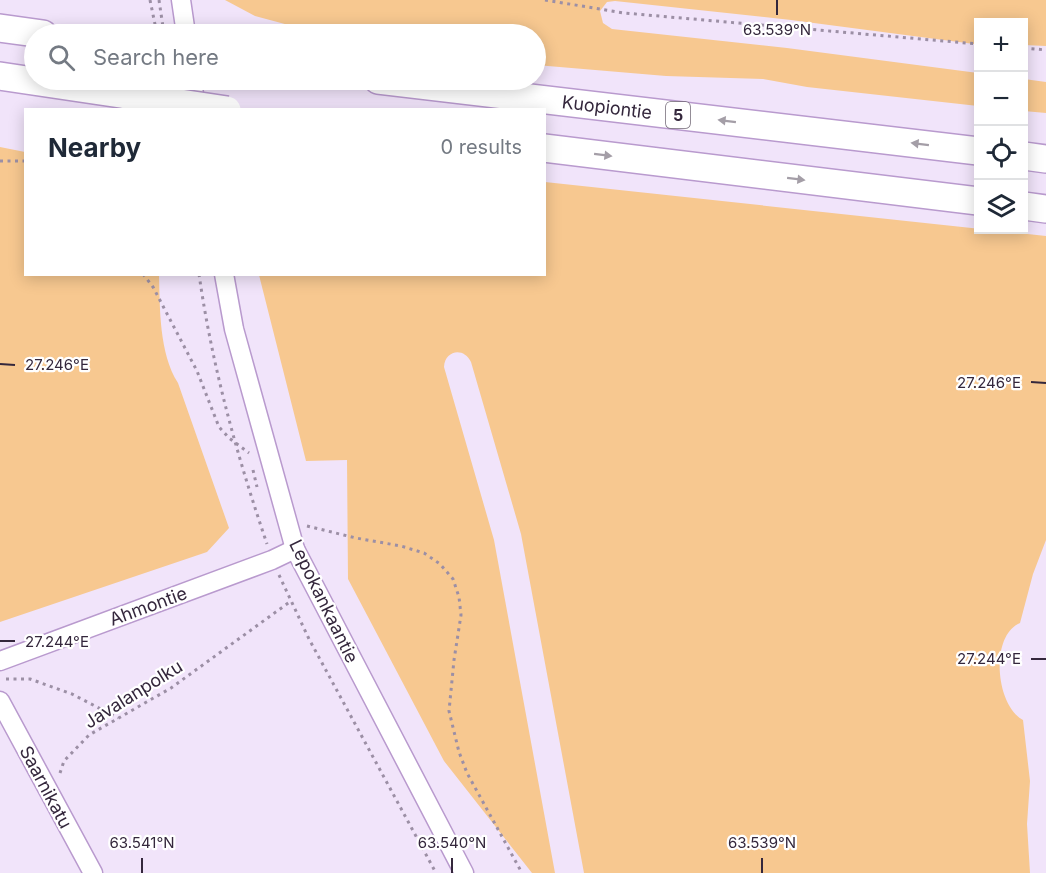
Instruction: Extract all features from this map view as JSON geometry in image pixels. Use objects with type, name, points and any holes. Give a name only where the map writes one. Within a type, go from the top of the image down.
[{"type":"highway","points":[[0,28],[24,31]]},
{"type":"highway","points":[[0,76],[24,80]]},
{"type":"highway","points":[[94,90],[214,108]]},
{"type":"highway","name":"Kuopiontie","points":[[463,90],[974,151]]},
{"type":"highway","points":[[546,148],[974,201]]},
{"type":"highway","points":[[1028,157],[1046,159]]},
{"type":"highway","points":[[1028,207],[1046,209]]},
{"type":"street","points":[[181,0],[185,24]]},
{"type":"street","points":[[193,90],[196,108]]},
{"type":"street","name":"Lepokankaantie","points":[[224,276],[234,329],[295,549],[464,873]]},
{"type":"street","name":"Ahmontie","points":[[0,661],[272,560],[295,549]]},
{"type":"street","name":"Saarnikatu","points":[[0,701],[93,873]]},
{"type":"path","points":[[150,0],[155,24]]},
{"type":"path","points":[[159,0],[163,24]]},
{"type":"path","points":[[545,0],[624,13],[974,44]]},
{"type":"path","points":[[1028,48],[1046,50]]},
{"type":"path","points":[[0,161],[24,161]]},
{"type":"path","points":[[145,276],[153,287],[196,371],[219,427],[229,438],[248,451],[254,460]]},
{"type":"path","points":[[253,467],[253,474],[261,495]]},
{"type":"path","points":[[286,519],[424,553],[440,564],[453,579],[459,597],[461,615],[449,711],[467,773],[522,873]]},
{"type":"path","name":"Javalanpolku","points":[[58,778],[64,761],[89,735],[171,688],[291,601]]},
{"type":"path","points":[[0,681],[30,678],[72,694],[118,718]]},
{"type":"shaded area","points":[[225,0],[1046,0],[1046,46],[1028,45],[1028,18],[974,18],[974,44],[791,20],[615,1],[607,2],[600,11],[603,23],[612,29],[787,48],[974,72],[974,106],[807,87],[763,79],[666,76],[546,66],[546,24],[285,24],[255,16]]},
{"type":"shaded area","points":[[1028,80],[1046,82],[1046,113],[1028,111]]},
{"type":"shaded area","points":[[0,147],[24,152],[24,276],[159,276],[162,330],[167,358],[229,528],[207,552],[0,622]]},
{"type":"shaded area","points":[[546,182],[974,228],[974,234],[1046,236],[1046,540],[1033,574],[1020,623],[1010,630],[1000,655],[1002,686],[1006,700],[1023,720],[1030,781],[1027,824],[1030,873],[584,873],[521,534],[471,362],[464,354],[455,353],[448,357],[444,367],[494,540],[555,873],[532,873],[444,761],[348,579],[347,460],[306,461],[259,276],[546,276]]}]
